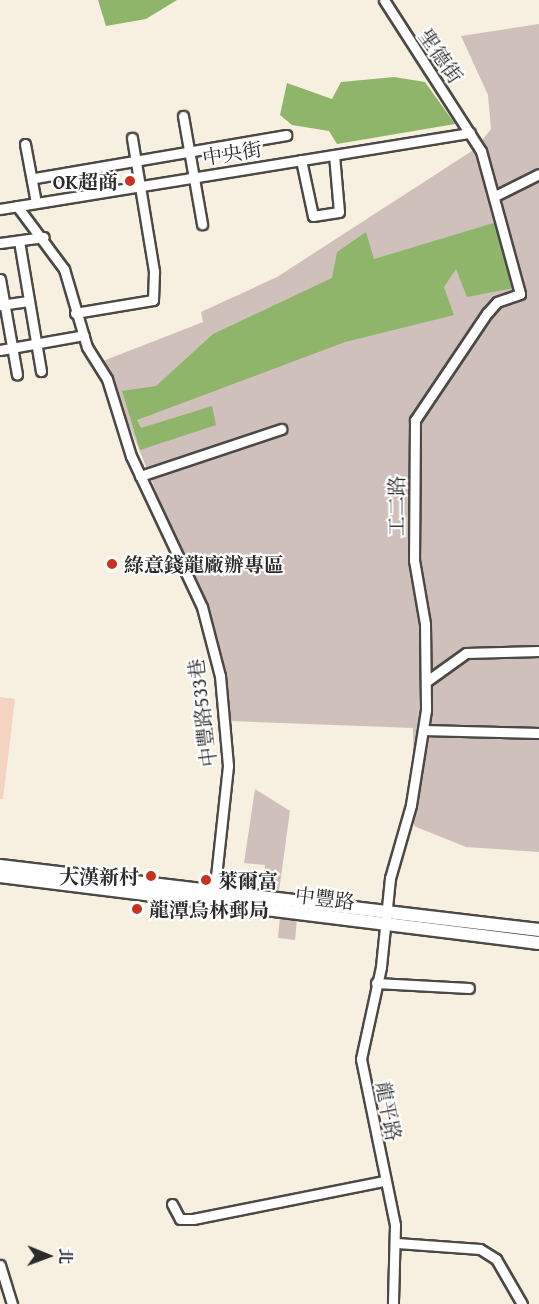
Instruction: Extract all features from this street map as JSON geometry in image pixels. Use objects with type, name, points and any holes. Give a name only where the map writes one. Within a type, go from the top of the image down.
[{"type":"main road","name":"中豐路","points":[[0,866],[539,943]]},
{"type":"main road","name":"中豐路","points":[[0,876],[213,898]]},
{"type":"main road","name":"中豐路","points":[[386,920],[534,930]]},
{"type":"street","name":"聖德街","points":[[384,0],[470,133]]},
{"type":"street","points":[[183,116],[202,224]]},
{"type":"street","name":"中央街","points":[[0,209],[470,133]]},
{"type":"street","name":"工二路","points":[[386,920],[423,730],[427,681],[414,560],[415,420],[487,313],[497,302],[520,294],[497,195],[470,133]]},
{"type":"street","points":[[35,178],[286,135]]},
{"type":"street","points":[[75,313],[153,300],[132,138]]},
{"type":"street","points":[[25,144],[35,178],[36,203]]},
{"type":"street","points":[[301,160],[313,216],[342,208],[334,155]]},
{"type":"street","points":[[497,195],[539,174]]},
{"type":"street","name":"中豐路533巷","points":[[17,206],[44,237],[64,269],[75,313],[140,476],[202,607],[220,676],[228,766],[213,898]]},
{"type":"street","points":[[0,243],[44,237]]},
{"type":"street","points":[[19,241],[41,372]]},
{"type":"street","points":[[0,279],[2,305],[17,374]]},
{"type":"street","points":[[2,305],[29,301]]},
{"type":"street","points":[[0,350],[84,335]]},
{"type":"street","points":[[140,476],[280,429]]},
{"type":"street","points":[[427,681],[466,653],[539,651]]},
{"type":"street","points":[[423,730],[539,733]]},
{"type":"street","name":"龍平路","points":[[386,920],[361,1059],[397,1243],[393,1304]]},
{"type":"street","points":[[534,930],[539,943]]},
{"type":"street","points":[[376,983],[469,988]]},
{"type":"street","points":[[172,1204],[180,1219],[193,1219],[384,1181]]},
{"type":"street","points":[[397,1243],[480,1249],[496,1259],[522,1304]]},
{"type":"street","points":[[0,1264],[12,1304]]},
{"type":"shaded area","points":[[539,24],[539,852],[466,847],[414,826],[413,728],[231,721],[215,636],[103,361],[203,322],[201,312],[277,277],[475,149],[491,129],[488,95],[461,36]]},
{"type":"shaded area","points":[[0,697],[15,699],[3,799],[0,799]]},
{"type":"shaded area","points":[[255,789],[290,811],[279,891],[262,891],[265,865],[244,863]]},
{"type":"shaded area","points":[[280,917],[297,919],[295,940],[278,938]]},
{"type":"green space","points":[[98,0],[177,0],[146,19],[106,26]]},
{"type":"green space","points":[[394,77],[425,82],[455,124],[337,144],[329,131],[292,125],[280,115],[287,83],[332,99],[341,82]]},
{"type":"green space","points":[[497,222],[514,288],[467,297],[456,269],[444,287],[454,315],[345,342],[137,420],[141,428],[212,406],[216,425],[140,450],[122,391],[156,386],[213,334],[332,278],[337,252],[366,232],[374,259]]},
{"type":"place","name":"OK超商","points":[[130,181]]},
{"type":"place","name":"綠意錢龍廠辦專區","points":[[112,564]]},
{"type":"place","name":"大漢新村","points":[[151,876]]},
{"type":"place","name":"萊爾富","points":[[206,880]]},
{"type":"place","name":"龍潭烏林郵局","points":[[137,909]]}]
